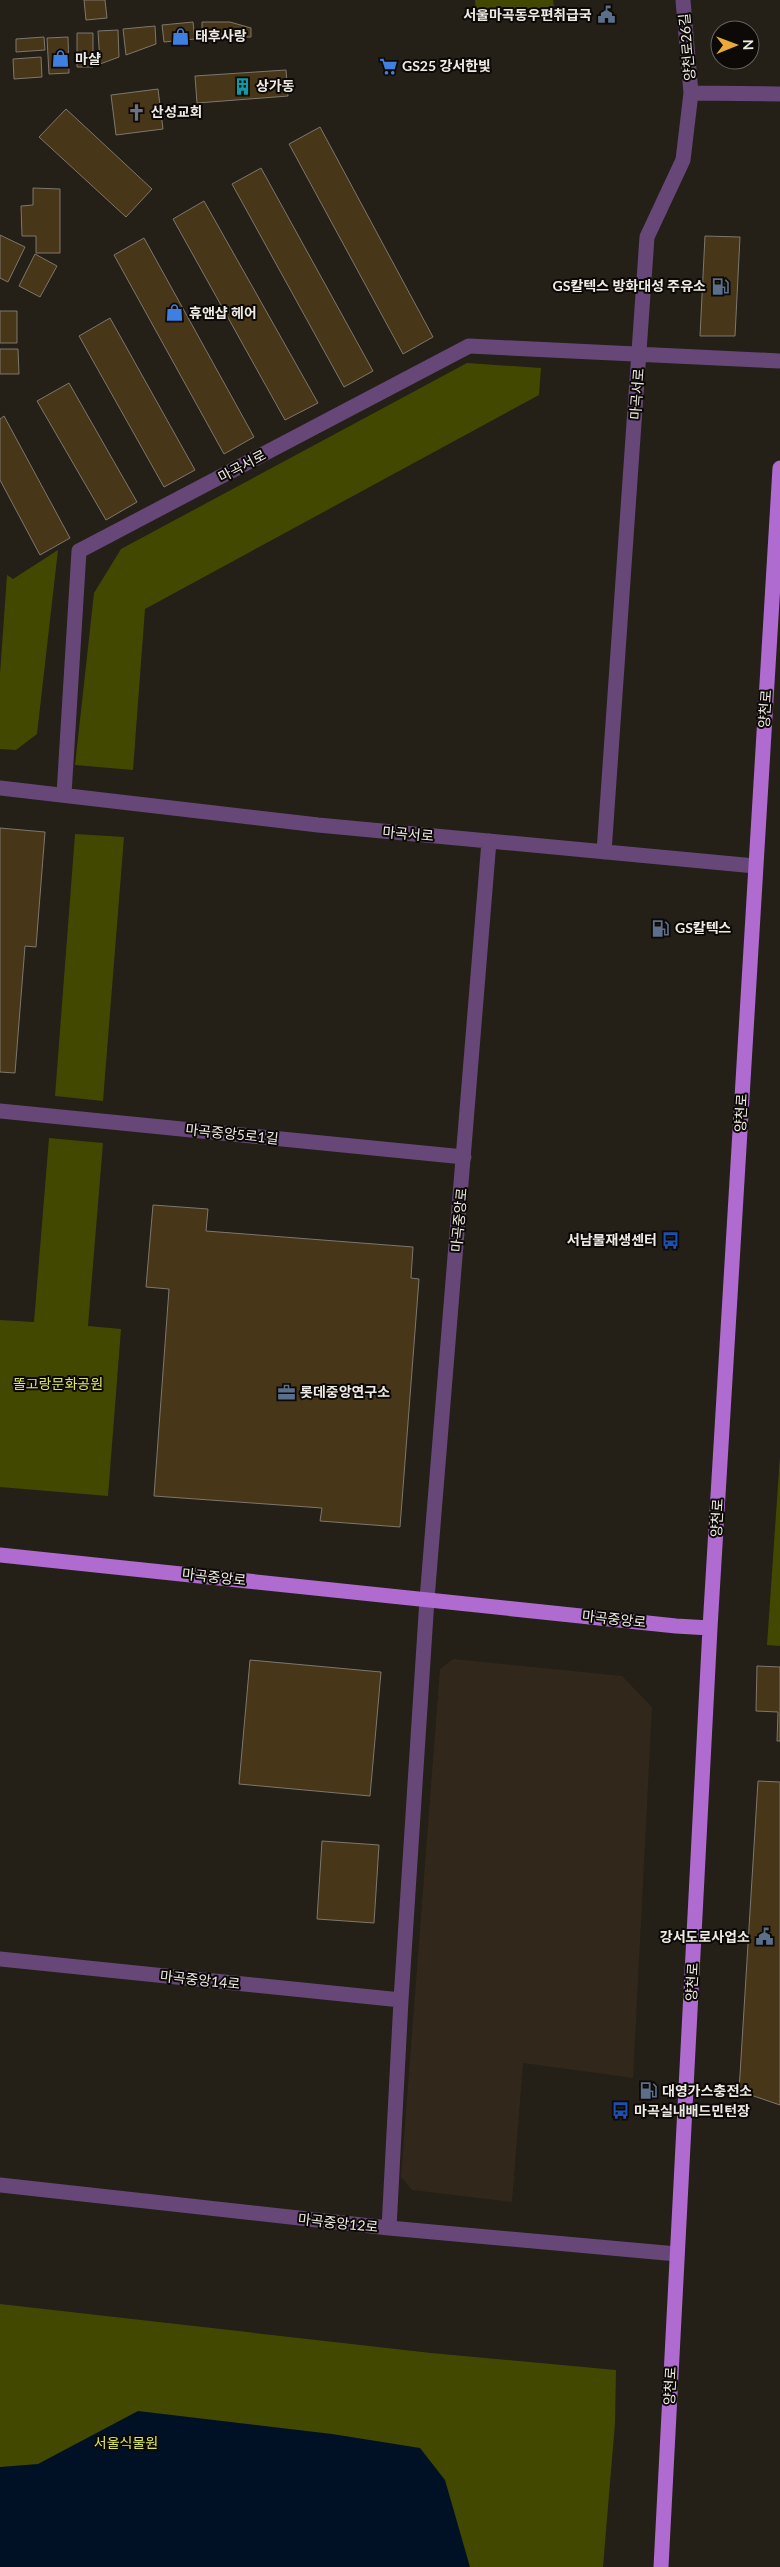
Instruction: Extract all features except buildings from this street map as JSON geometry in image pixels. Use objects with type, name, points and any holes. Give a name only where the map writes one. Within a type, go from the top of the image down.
[{"type":"main road","name":"양천로","points":[[661,2567],[710,1628],[780,468]]},
{"type":"main road","name":"마곡중앙로","points":[[0,1555],[710,1628]]},
{"type":"street","name":"양천로26길","points":[[683,0],[691,94]]},
{"type":"street","points":[[691,94],[780,94]]},
{"type":"street","name":"마곡서로","points":[[604,852],[640,355],[646,237],[683,160],[691,94]]},
{"type":"street","name":"마곡서로","points":[[64,794],[79,551],[469,346],[780,361]]},
{"type":"street","name":"마곡서로","points":[[0,788],[318,825],[755,866]]},
{"type":"street","name":"마곡중앙로","points":[[427,1599],[489,841]]},
{"type":"street","name":"마곡중앙5로1길","points":[[0,1111],[464,1157]]},
{"type":"street","points":[[389,2228],[400,2000],[427,1599]]},
{"type":"street","name":"마곡중앙14로","points":[[0,1959],[400,2000]]},
{"type":"street","name":"마곡중앙12로","points":[[0,2185],[389,2228],[677,2254]]},
{"type":"shaded area","points":[[453,1659],[622,1676],[652,1707],[633,2078],[523,2063],[512,2202],[412,2190],[401,2177],[440,1669]]},
{"type":"green space","points":[[475,0],[553,0],[554,7],[476,12]]},
{"type":"green space","points":[[467,363],[541,368],[539,395],[145,609],[133,770],[75,765],[94,593],[121,549]]},
{"type":"green space","points":[[58,550],[37,734],[16,750],[0,749],[0,674],[7,575],[13,579]]},
{"type":"green space","points":[[75,834],[124,837],[103,1101],[55,1096]]},
{"type":"green space","name":"똘고랑문화공원","points":[[49,1138],[103,1143],[88,1326],[121,1329],[108,1496],[0,1487],[0,1320],[34,1322]]},
{"type":"green space","points":[[780,1456],[780,1646],[767,1645]]},
{"type":"green space","name":"서울식물원","points":[[0,2304],[431,2353],[616,2370],[615,2423],[603,2567],[0,2567]]},
{"type":"water","points":[[138,2411],[332,2434],[420,2448],[445,2480],[470,2567],[0,2567],[0,2467],[38,2464]]},
{"type":"place","name":"서울마곡동우편취급국","points":[[606,15]]},
{"type":"place","name":"태후사랑","points":[[181,36]]},
{"type":"place","name":"마샬","points":[[61,59]]},
{"type":"place","name":"GS25 강서한빛","points":[[388,66]]},
{"type":"place","name":"상가동","points":[[242,86]]},
{"type":"place","name":"산성교회","points":[[137,112]]},
{"type":"place","name":"GS칼텍스 방화대성 주유소","points":[[720,286]]},
{"type":"place","name":"휴앤샵 헤어","points":[[175,313]]},
{"type":"place","name":"GS칼텍스","points":[[661,928]]},
{"type":"place","name":"서남물재생센터","points":[[671,1240]]},
{"type":"place","name":"롯데중앙연구소","points":[[286,1392]]},
{"type":"place","name":"강서도로사업소","points":[[764,1937]]},
{"type":"place","name":"대영가스충전소","points":[[648,2091]]},
{"type":"place","name":"마곡실내배드민턴장","points":[[620,2111]]}]
